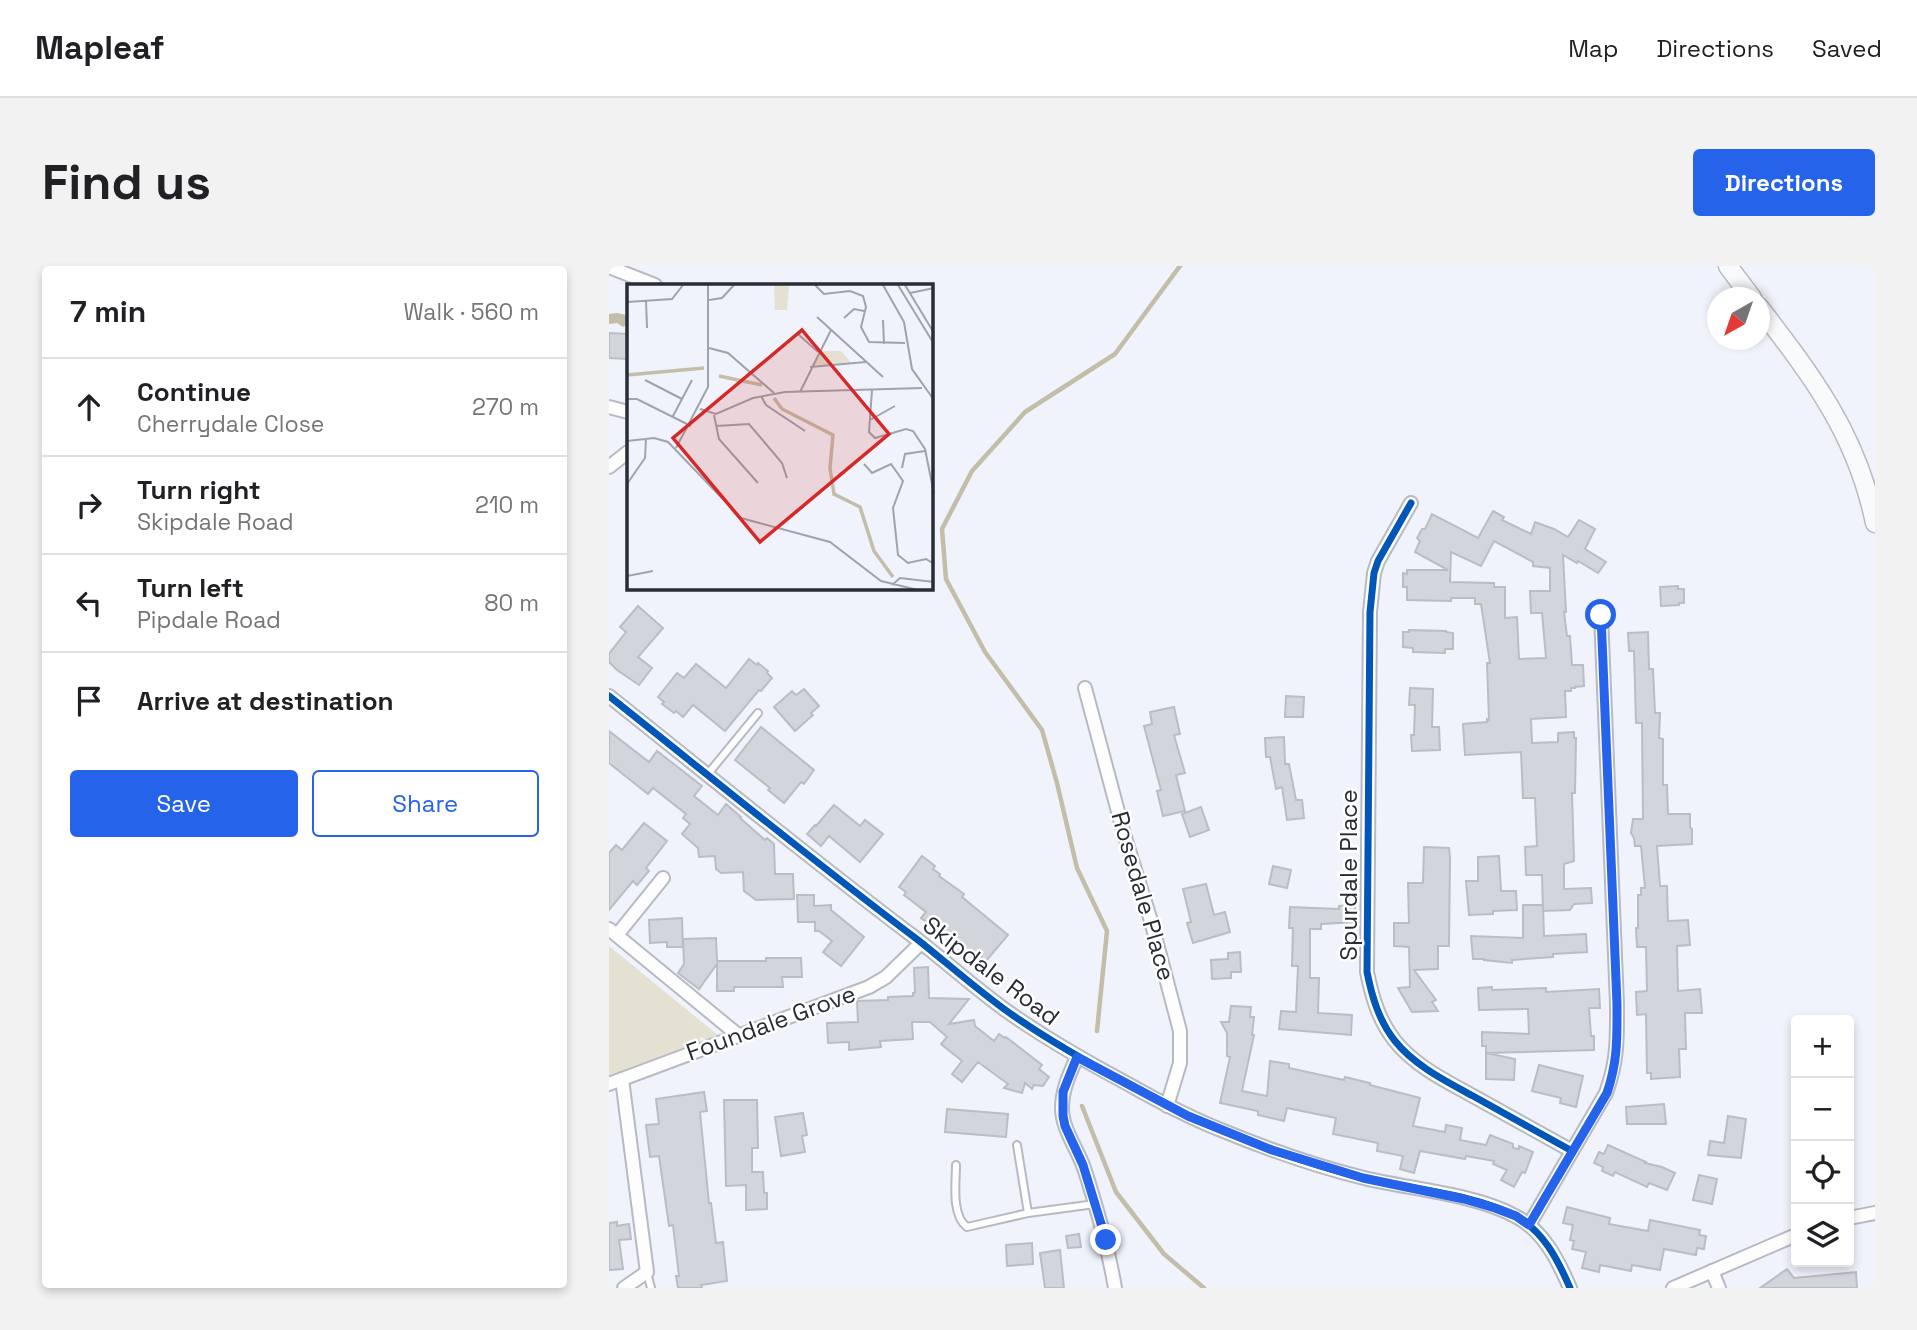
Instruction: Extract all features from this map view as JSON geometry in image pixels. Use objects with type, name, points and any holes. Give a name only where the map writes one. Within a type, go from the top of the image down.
[{"type":"street","points":[[1728,266],[1744,287]]},
{"type":"street","points":[[609,267],[652,284]]},
{"type":"street","points":[[1770,321],[1832,407],[1858,462],[1875,523]]},
{"type":"street","points":[[609,407],[627,412]]},
{"type":"street","points":[[609,467],[627,453]]},
{"type":"street","name":"Spurdale Place","points":[[1411,503],[1378,561],[1370,612],[1367,972],[1372,999],[1395,1041],[1414,1060],[1444,1080],[1572,1151]]},
{"type":"street","points":[[1529,1225],[1607,1093],[1614,1072],[1616,962],[1601,615]]},
{"type":"street","name":"Rosedale Place","points":[[1085,688],[1180,1031],[1180,1063],[1167,1106]]},
{"type":"street","name":"Skipdale Road","points":[[609,696],[956,972],[1007,1011],[1077,1057],[1167,1106],[1219,1130],[1308,1162],[1363,1178],[1485,1205],[1516,1216],[1529,1225],[1553,1252],[1570,1288]]},
{"type":"street","points":[[663,878],[613,932],[738,1035]]},
{"type":"street","name":"Foundale Grove","points":[[615,1082],[878,983],[921,943]]},
{"type":"street","points":[[1077,1057],[1063,1092],[1063,1116],[1083,1165],[1106,1240],[1115,1288]]},
{"type":"street","points":[[615,1082],[647,1272],[624,1288]]},
{"type":"street","points":[[1854,1217],[1875,1213]]},
{"type":"street","points":[[1673,1288],[1791,1237]]},
{"type":"street","points":[[1712,1271],[1719,1288]]},
{"type":"lane","points":[[707,775],[758,713]]},
{"type":"lane","points":[[1017,1145],[1028,1213]]},
{"type":"lane","points":[[956,1164],[957,1208],[964,1225],[970,1227],[1028,1213],[1095,1204]]},
{"type":"lane","points":[[647,1272],[651,1288]]},
{"type":"shaded area","points":[[609,314],[627,315],[627,324],[623,327],[617,323],[609,324]]},
{"type":"shaded area","points":[[609,946],[719,1036],[714,1035],[712,1041],[700,1037],[701,1049],[665,1056],[612,1079],[609,1077]]},
{"type":"building","points":[[609,333],[627,334],[627,359],[609,358]]},
{"type":"building","points":[[1493,511],[1504,517],[1502,520],[1531,534],[1535,522],[1568,537],[1579,520],[1595,529],[1585,549],[1606,562],[1598,573],[1563,555],[1567,636],[1570,636],[1572,665],[1583,665],[1584,686],[1565,691],[1566,717],[1531,719],[1532,743],[1558,742],[1558,733],[1574,732],[1576,738],[1575,793],[1572,793],[1574,861],[1564,864],[1564,889],[1591,888],[1592,903],[1574,904],[1570,910],[1543,911],[1542,875],[1526,875],[1525,847],[1537,846],[1535,798],[1523,798],[1521,752],[1465,755],[1463,724],[1489,720],[1487,663],[1490,663],[1481,604],[1475,604],[1475,598],[1451,598],[1451,601],[1407,600],[1407,587],[1403,587],[1403,573],[1407,574],[1407,570],[1448,570],[1415,552],[1420,541],[1417,538],[1432,514],[1478,538]],"holes":[[[1494,541],[1533,562],[1533,566],[1550,568],[1550,591],[1530,591],[1531,613],[1542,613],[1546,658],[1519,659],[1517,617],[1505,618],[1505,587],[1494,587],[1494,583],[1450,582],[1451,552],[1481,566]]]},
{"type":"building","points":[[1678,586],[1678,589],[1684,589],[1684,603],[1661,606],[1660,587]]},
{"type":"building","points":[[638,606],[663,628],[638,657],[652,668],[639,685],[609,662],[609,654],[626,632],[620,627]]},
{"type":"building","points":[[1409,630],[1453,633],[1453,649],[1445,649],[1445,653],[1413,652],[1413,648],[1403,647],[1403,632]]},
{"type":"building","points":[[1648,632],[1649,669],[1653,669],[1655,713],[1660,713],[1659,738],[1663,739],[1663,785],[1667,785],[1668,814],[1690,814],[1692,829],[1692,844],[1657,846],[1660,886],[1667,886],[1668,921],[1688,920],[1690,945],[1677,946],[1678,991],[1700,989],[1702,1013],[1685,1013],[1686,1049],[1679,1049],[1680,1077],[1651,1079],[1651,1073],[1647,1073],[1646,1014],[1637,1015],[1636,992],[1647,991],[1646,947],[1637,947],[1636,928],[1638,895],[1641,895],[1641,888],[1645,888],[1641,846],[1635,846],[1631,833],[1633,819],[1643,819],[1642,723],[1636,723],[1634,651],[1629,651],[1628,633]]},
{"type":"building","points":[[749,659],[768,671],[772,678],[725,731],[693,705],[683,717],[662,704],[664,702],[658,697],[677,673],[684,678],[696,664],[726,688]]},
{"type":"building","points":[[1410,688],[1433,689],[1432,727],[1439,727],[1440,750],[1412,751],[1415,705],[1409,705]]},
{"type":"building","points":[[804,689],[819,706],[795,731],[774,707],[792,691],[796,695]]},
{"type":"building","points":[[1286,696],[1304,697],[1303,717],[1285,717]]},
{"type":"building","points":[[1174,707],[1180,734],[1174,735],[1185,773],[1176,775],[1185,811],[1163,816],[1157,791],[1161,790],[1144,726],[1152,724],[1150,712]]},
{"type":"building","points":[[761,727],[814,770],[784,803],[735,760]]},
{"type":"building","points":[[609,731],[649,762],[657,751],[702,786],[694,796],[718,815],[726,804],[765,840],[767,838],[774,844],[775,874],[793,874],[794,899],[756,900],[744,891],[743,872],[721,873],[716,869],[715,856],[699,857],[698,848],[682,834],[690,824],[683,818],[686,814],[653,788],[648,794],[609,763]]},
{"type":"building","points":[[1284,737],[1285,764],[1289,764],[1296,800],[1302,800],[1304,818],[1287,820],[1282,787],[1276,789],[1270,757],[1266,757],[1265,738]]},
{"type":"building","points":[[834,805],[860,826],[865,820],[883,834],[860,862],[829,836],[821,846],[807,834]]},
{"type":"building","points":[[1201,807],[1209,830],[1190,837],[1182,814]]},
{"type":"building","points":[[644,823],[667,841],[646,868],[649,871],[637,885],[633,881],[609,910],[609,853],[616,845],[622,850]]},
{"type":"building","points":[[1424,847],[1449,848],[1449,946],[1438,946],[1438,969],[1414,970],[1436,1000],[1432,1002],[1438,1011],[1412,1012],[1398,988],[1410,987],[1409,947],[1394,946],[1394,923],[1409,923],[1408,883],[1423,883]]},
{"type":"building","points":[[922,856],[935,866],[933,869],[939,876],[964,894],[962,897],[1008,935],[986,961],[973,950],[969,954],[938,928],[937,930],[921,918],[926,912],[904,895],[906,892],[899,887]]},
{"type":"building","points":[[1499,856],[1501,891],[1516,891],[1517,910],[1469,915],[1466,881],[1478,881],[1478,857]]},
{"type":"building","points":[[1273,866],[1291,870],[1287,888],[1269,884]]},
{"type":"building","points":[[1206,884],[1214,915],[1225,912],[1230,932],[1193,943],[1187,923],[1191,922],[1183,889]]},
{"type":"building","points":[[797,895],[814,895],[814,906],[831,905],[831,910],[864,937],[841,966],[823,952],[832,941],[815,931],[815,922],[798,922]]},
{"type":"building","points":[[1355,905],[1356,922],[1321,924],[1321,929],[1310,929],[1310,978],[1319,978],[1318,1013],[1352,1015],[1351,1035],[1279,1029],[1281,1011],[1296,1012],[1298,966],[1292,966],[1293,928],[1289,928],[1290,907],[1339,909],[1339,906]]},
{"type":"building","points":[[1523,905],[1543,905],[1544,936],[1586,934],[1587,952],[1512,960],[1512,963],[1473,959],[1471,936],[1523,938]]},
{"type":"building","points":[[682,918],[683,947],[667,947],[667,942],[650,943],[649,920]]},
{"type":"building","points":[[716,938],[717,961],[801,958],[802,977],[782,977],[783,987],[734,987],[734,991],[717,991],[717,964],[699,989],[678,973],[684,964],[683,939]]},
{"type":"building","points":[[1240,952],[1241,972],[1231,972],[1231,978],[1212,979],[1211,960],[1228,959],[1228,953]]},
{"type":"building","points":[[928,967],[929,998],[969,999],[949,1024],[974,1020],[975,1026],[994,1041],[999,1034],[1006,1037],[1042,1065],[1039,1069],[1049,1077],[1043,1086],[1034,1085],[1032,1089],[1025,1083],[1022,1093],[1004,1088],[1008,1084],[978,1062],[962,1082],[952,1074],[962,1061],[941,1044],[947,1037],[930,1022],[912,1022],[913,1039],[880,1041],[881,1047],[849,1050],[849,1042],[828,1043],[827,1023],[858,1022],[857,1001],[913,996],[914,968]]},
{"type":"building","points":[[1492,987],[1492,990],[1546,988],[1546,992],[1599,989],[1600,1008],[1589,1008],[1594,1050],[1487,1053],[1515,1059],[1514,1080],[1486,1079],[1486,1046],[1482,1046],[1482,1032],[1529,1034],[1528,1009],[1479,1010],[1478,988]]},
{"type":"building","points":[[1231,1006],[1251,1007],[1250,1017],[1254,1017],[1254,1035],[1242,1091],[1267,1096],[1270,1061],[1289,1064],[1289,1068],[1370,1083],[1420,1098],[1413,1126],[1445,1132],[1446,1125],[1462,1128],[1460,1140],[1486,1145],[1490,1135],[1513,1144],[1513,1148],[1519,1149],[1519,1146],[1533,1152],[1525,1173],[1522,1172],[1514,1187],[1501,1180],[1507,1170],[1493,1164],[1494,1161],[1420,1151],[1414,1173],[1400,1169],[1403,1156],[1377,1151],[1378,1143],[1333,1134],[1336,1118],[1287,1108],[1284,1121],[1258,1115],[1258,1111],[1220,1103],[1230,1057],[1227,1056],[1227,1033],[1221,1022],[1229,1022]]},
{"type":"building","points":[[1539,1065],[1583,1076],[1576,1107],[1560,1103],[1561,1098],[1532,1091]]},
{"type":"building","points":[[704,1092],[707,1111],[700,1112],[709,1203],[716,1243],[723,1242],[727,1281],[701,1285],[702,1288],[678,1288],[673,1225],[669,1226],[659,1156],[650,1157],[646,1125],[659,1124],[656,1099]]},
{"type":"building","points":[[724,1100],[757,1100],[758,1148],[752,1148],[752,1172],[763,1172],[767,1209],[746,1210],[746,1185],[726,1186]]},
{"type":"building","points":[[1664,1104],[1666,1124],[1627,1124],[1626,1107]]},
{"type":"building","points":[[947,1109],[1008,1114],[1006,1137],[945,1132]]},
{"type":"building","points":[[803,1113],[807,1135],[802,1136],[805,1152],[781,1156],[775,1117]]},
{"type":"building","points":[[1728,1116],[1746,1119],[1741,1158],[1708,1155],[1710,1141],[1724,1143]]},
{"type":"building","points":[[1608,1145],[1645,1163],[1675,1173],[1667,1190],[1649,1183],[1647,1187],[1615,1172],[1613,1176],[1602,1171],[1603,1167],[1594,1163],[1599,1152],[1604,1154]]},
{"type":"building","points":[[1699,1175],[1717,1179],[1712,1204],[1693,1200]]},
{"type":"building","points":[[1567,1207],[1610,1218],[1609,1224],[1648,1231],[1650,1220],[1700,1230],[1699,1235],[1706,1236],[1704,1249],[1697,1248],[1696,1255],[1664,1249],[1660,1270],[1632,1265],[1631,1271],[1600,1265],[1599,1272],[1582,1268],[1586,1252],[1572,1249],[1574,1241],[1570,1240],[1573,1225],[1563,1223]]},
{"type":"building","points":[[617,1222],[617,1226],[629,1224],[631,1239],[619,1240],[623,1269],[609,1270],[609,1223]]},
{"type":"building","points":[[1079,1234],[1081,1247],[1068,1248],[1066,1236]]},
{"type":"building","points":[[1032,1243],[1033,1264],[1007,1266],[1006,1245]]},
{"type":"building","points":[[1060,1250],[1064,1288],[1045,1288],[1040,1253]]},
{"type":"building","points":[[1787,1269],[1794,1278],[1856,1272],[1857,1288],[1760,1288]]},
{"type":"waterway","points":[[1097,1031],[1107,931],[1077,868],[1042,730],[985,652],[946,579],[942,529],[972,471],[1025,412],[1115,354],[1180,266]]},
{"type":"waterway","points":[[1082,1106],[1116,1192],[1164,1254],[1204,1288]]},
{"type":"cycle path","points":[[1411,503],[1378,561],[1370,612],[1367,972],[1371,991],[1385,1025],[1395,1041],[1412,1058],[1442,1079],[1572,1151]]},
{"type":"cycle path","points":[[609,696],[982,992],[1049,1039],[1173,1109],[1256,1144],[1346,1173],[1481,1202],[1515,1216],[1542,1238],[1570,1288]]},
{"type":"route","points":[[1106,1240],[1083,1165],[1063,1116],[1063,1092],[1077,1057],[1188,1116],[1272,1150],[1363,1178],[1495,1208],[1516,1216],[1529,1225],[1595,1115],[1614,1072],[1617,1004],[1601,615]]}]
